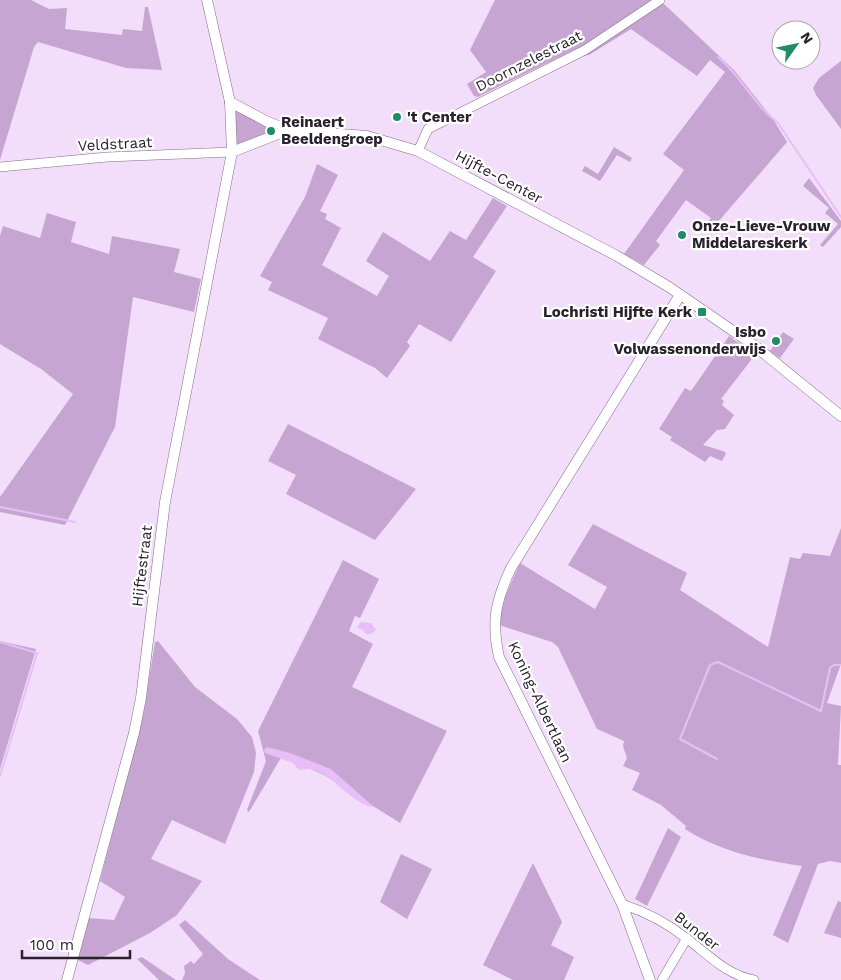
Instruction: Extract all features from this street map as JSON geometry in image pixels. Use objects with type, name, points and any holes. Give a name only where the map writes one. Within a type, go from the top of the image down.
[{"type":"street","name":"Hijftestraat","points":[[67,980],[134,733],[141,698],[165,502],[232,152],[230,102],[207,0]]},
{"type":"street","name":"Doornzelestraat","points":[[418,151],[428,129],[585,50],[660,0]]},
{"type":"street","name":"Hijfte-Center","points":[[230,102],[288,130],[367,136],[418,151],[617,256],[680,295],[755,346],[841,416]]},
{"type":"street","name":"Hijfte-Center","points":[[232,152],[288,130]]},
{"type":"street","name":"Veldstraat","points":[[0,166],[107,157],[232,152]]},
{"type":"street","name":"Koning-Albertlaan","points":[[650,980],[622,904],[499,657],[494,636],[496,608],[500,592],[511,568],[680,295]]},
{"type":"street","name":"Bunder","points":[[622,904],[657,917],[687,938],[731,974],[754,980]]},
{"type":"street","points":[[662,980],[687,938]]},
{"type":"shaded area","points":[[0,0],[31,0],[49,9],[67,8],[65,29],[122,35],[123,29],[142,31],[145,7],[148,7],[162,70],[126,68],[38,42],[34,47],[0,160]]},
{"type":"shaded area","points":[[495,0],[654,0],[590,42],[478,97],[474,96],[467,84],[486,72],[470,50]]},
{"type":"shaded area","points":[[663,3],[734,70],[773,119],[787,142],[711,230],[705,225],[711,218],[686,200],[656,241],[660,245],[644,265],[624,254],[684,170],[663,154],[725,72],[710,60],[697,76],[631,29],[589,55],[580,56]]},
{"type":"shaded area","points":[[841,61],[841,129],[813,88],[819,78]]},
{"type":"shaded area","points":[[230,102],[288,130],[232,152]]},
{"type":"shaded area","points":[[614,147],[632,158],[630,162],[617,155],[600,181],[582,171],[585,166],[598,174]]},
{"type":"shaded area","points":[[317,164],[338,175],[320,211],[327,214],[325,219],[341,228],[322,265],[377,296],[389,276],[366,261],[383,232],[430,261],[450,231],[466,240],[493,198],[507,206],[473,257],[496,271],[451,342],[419,324],[407,342],[410,346],[387,378],[375,368],[318,339],[328,318],[268,290],[272,282],[260,276],[305,197]]},
{"type":"shaded area","points":[[809,178],[841,221],[841,227],[823,247],[820,245],[838,224],[825,213],[829,208],[803,186]]},
{"type":"shaded area","points":[[47,213],[76,222],[71,242],[109,254],[112,236],[180,249],[174,272],[201,279],[194,312],[133,297],[115,427],[65,525],[0,512],[0,497],[73,394],[41,369],[0,344],[0,236],[3,226],[40,238]]},
{"type":"shaded area","points":[[783,332],[794,339],[780,358],[770,351]]},
{"type":"shaded area","points":[[729,336],[755,355],[721,399],[724,401],[722,405],[734,415],[725,429],[717,430],[703,445],[726,453],[722,461],[710,456],[705,462],[670,440],[672,437],[659,429],[685,388],[691,391]]},
{"type":"shaded area","points":[[288,424],[416,489],[375,540],[286,494],[296,475],[268,461]]},
{"type":"shaded area","points":[[593,524],[687,573],[680,590],[768,647],[790,557],[800,559],[803,553],[830,556],[841,528],[841,664],[827,703],[841,706],[838,765],[841,765],[841,863],[830,861],[818,864],[788,943],[773,935],[802,866],[756,858],[713,844],[685,829],[686,826],[661,805],[632,790],[640,773],[623,766],[627,758],[623,746],[624,741],[597,729],[558,647],[552,642],[499,625],[501,606],[520,563],[595,609],[607,587],[568,565]]},
{"type":"shaded area","points":[[343,560],[379,579],[360,618],[355,616],[349,631],[373,644],[352,687],[447,731],[400,823],[324,775],[282,756],[249,812],[247,810],[266,761],[258,731]]},
{"type":"shaded area","points":[[360,622],[371,623],[376,630],[371,634],[366,634],[363,630],[357,628]]},
{"type":"shaded area","points":[[0,641],[36,649],[0,769]]},
{"type":"shaded area","points":[[158,641],[195,687],[237,719],[252,737],[256,753],[254,772],[225,844],[172,820],[151,859],[202,881],[177,915],[150,933],[88,965],[78,960],[89,918],[114,920],[125,897],[100,881],[143,716],[155,642]]},
{"type":"shaded area","points":[[267,747],[290,753],[331,769],[374,807],[357,800],[324,774],[315,770],[299,770],[293,763],[265,753],[264,750]]},
{"type":"shaded area","points":[[668,828],[681,837],[647,906],[635,899]]},
{"type":"shaded area","points":[[401,854],[432,869],[407,919],[380,902]]},
{"type":"shaded area","points":[[533,863],[562,922],[551,945],[574,957],[564,980],[513,980],[483,965]]},
{"type":"shaded area","points":[[838,901],[841,902],[841,938],[824,933]]},
{"type":"shaded area","points":[[185,920],[228,959],[260,980],[182,980],[185,973],[184,966],[191,961],[194,964],[203,954],[179,925]]},
{"type":"shaded area","points":[[142,957],[176,980],[159,980],[137,959]]},
{"type":"waterway","points":[[718,57],[734,73],[769,116],[778,123],[841,217]]},
{"type":"waterway","points":[[0,507],[75,522]]},
{"type":"waterway","points":[[0,642],[37,653],[0,776]]},
{"type":"waterway","points":[[717,759],[680,739],[710,665],[718,662],[821,711],[830,668],[834,665],[841,665]]},
{"type":"place","name":"'t Center","points":[[397,117]]},
{"type":"place","name":"Reinaert Beeldengroep","points":[[271,131]]},
{"type":"place","name":"Onze-Lieve-Vrouw Middelareskerk","points":[[682,235]]},
{"type":"place","name":"Lochristi Hijfte Kerk","points":[[702,312]]},
{"type":"place","name":"Isbo Volwassenonderwijs","points":[[776,341]]}]
